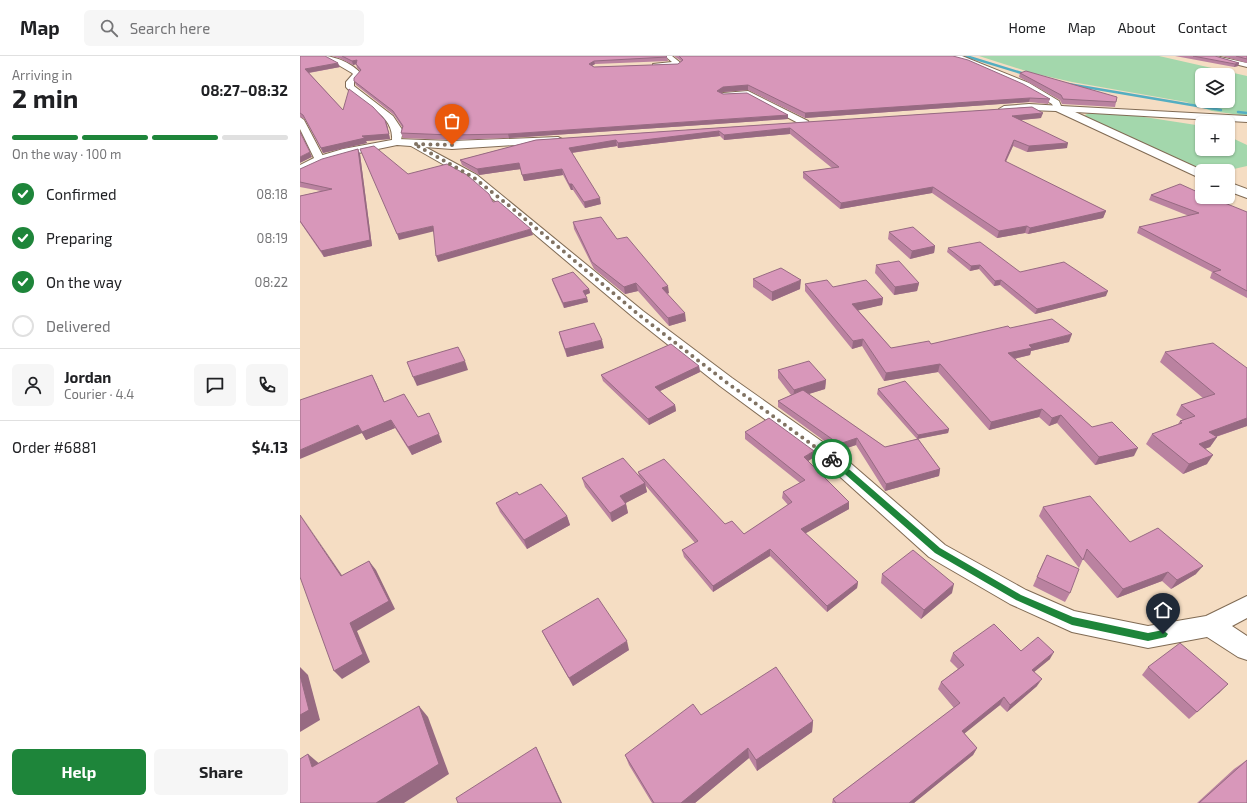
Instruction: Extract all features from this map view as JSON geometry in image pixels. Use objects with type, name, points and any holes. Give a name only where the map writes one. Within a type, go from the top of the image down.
[{"type":"street","points":[[326,56],[355,71],[357,74],[350,82],[350,87],[390,118],[406,143],[473,177],[644,319],[726,382],[834,460],[937,551],[1018,597],[1072,621],[1148,637],[1210,626],[1247,606]]},
{"type":"street","points":[[651,66],[678,64],[668,56]]},
{"type":"street","points":[[956,56],[1026,85],[1056,103],[1058,108],[1195,172]]},
{"type":"street","points":[[1206,56],[1247,65]]},
{"type":"street","points":[[723,94],[748,93],[805,122]]},
{"type":"street","points":[[990,110],[1029,107],[1058,108],[1247,119]]},
{"type":"street","points":[[300,120],[320,160]]},
{"type":"street","points":[[781,124],[819,122]]},
{"type":"street","points":[[300,170],[320,160],[371,146],[406,143],[452,145],[572,139]]},
{"type":"street","points":[[1235,189],[1247,194]]},
{"type":"street","points":[[1210,626],[1247,649]]},
{"type":"green space","points":[[979,56],[1159,56],[1212,68],[1195,68],[1195,105],[1186,102],[1072,82],[1032,73]]},
{"type":"green space","points":[[1235,73],[1247,76],[1247,116],[1212,111],[1203,108],[1235,108]]},
{"type":"green space","points":[[1089,113],[1125,114],[1195,125],[1195,156],[1235,156],[1235,139],[1247,145],[1247,166],[1235,169],[1235,164],[1195,164],[1195,166],[1086,119],[1085,115]]},
{"type":"building","points":[[300,56],[325,56],[338,63],[305,69],[343,110],[349,89],[373,107],[385,120],[389,134],[362,136],[365,138],[321,148],[303,115],[300,113]]},
{"type":"building","points":[[342,56],[667,57],[594,61],[589,64],[594,67],[678,64],[683,60],[679,56],[953,56],[968,60],[1023,84],[1050,99],[1030,98],[805,113],[748,85],[723,87],[717,91],[723,94],[747,93],[788,115],[508,134],[450,135],[401,133],[403,126],[393,111],[354,81],[354,78],[361,70],[356,64],[357,60],[352,61]]},
{"type":"building","points":[[1193,56],[1215,56],[1239,63],[1235,64]]},
{"type":"building","points":[[1236,56],[1247,56],[1247,59]]},
{"type":"building","points":[[1026,71],[1117,97],[1116,102],[1063,99],[1061,95],[1020,73]]},
{"type":"building","points":[[1032,107],[1043,113],[1012,116],[1068,143],[1029,146],[1014,140],[1005,161],[1106,211],[1030,228],[1027,226],[999,231],[933,187],[841,203],[803,172],[839,167],[790,128],[724,135],[719,131],[618,143],[616,140],[569,148],[600,198],[584,202],[572,184],[569,184],[562,169],[522,175],[519,163],[477,169],[460,160],[536,140]]},
{"type":"building","points":[[300,132],[310,152],[300,157]]},
{"type":"building","points":[[374,146],[408,174],[447,164],[467,175],[489,194],[493,202],[498,201],[531,229],[436,256],[433,226],[397,234],[360,149]]},
{"type":"building","points":[[358,149],[370,240],[321,251],[300,221],[300,196],[332,189],[300,182],[300,169],[322,159]]},
{"type":"building","points":[[1180,184],[1195,191],[1195,204],[1227,204],[1247,212],[1247,291],[1213,272],[1221,270],[1139,227],[1199,213],[1151,195]]},
{"type":"building","points":[[601,217],[617,239],[627,237],[668,286],[662,288],[685,313],[668,318],[636,283],[624,287],[592,262],[573,222]]},
{"type":"building","points":[[913,227],[935,246],[912,251],[889,232]]},
{"type":"building","points":[[980,242],[1020,272],[1064,262],[1108,291],[1037,309],[1001,280],[995,281],[980,265],[971,266],[948,248]]},
{"type":"building","points":[[899,261],[919,283],[895,287],[876,265]]},
{"type":"building","points":[[781,268],[801,280],[772,292],[753,279]]},
{"type":"building","points":[[573,272],[589,289],[583,291],[587,298],[563,303],[552,279]]},
{"type":"building","points":[[827,280],[833,287],[866,280],[883,298],[852,304],[891,348],[929,341],[931,344],[1008,326],[1010,328],[1052,319],[1072,334],[1029,345],[1032,348],[1008,353],[1092,427],[1112,422],[1138,448],[1099,457],[1061,415],[1052,418],[1042,409],[991,422],[940,364],[886,373],[863,339],[853,341],[805,284]]},
{"type":"building","points":[[594,323],[602,340],[565,349],[559,332]]},
{"type":"building","points":[[1213,343],[1247,368],[1247,418],[1209,432],[1217,437],[1199,444],[1213,455],[1189,464],[1152,434],[1182,423],[1180,421],[1195,416],[1181,405],[1215,394],[1165,352]]},
{"type":"building","points":[[671,344],[699,366],[655,387],[675,405],[648,419],[601,375]]},
{"type":"building","points":[[458,347],[465,361],[413,377],[407,362]]},
{"type":"building","points":[[809,361],[826,380],[794,390],[778,370]]},
{"type":"building","points":[[372,375],[384,402],[404,394],[418,417],[429,413],[439,434],[408,447],[391,420],[362,432],[358,425],[300,450],[300,400]]},
{"type":"building","points":[[905,381],[949,429],[918,435],[878,389]]},
{"type":"building","points":[[803,390],[885,447],[918,439],[940,469],[886,484],[857,438],[839,444],[778,401]]},
{"type":"building","points":[[769,418],[814,451],[804,457],[849,502],[801,529],[858,582],[827,606],[770,549],[713,586],[682,550],[698,541],[638,472],[664,459],[725,524],[732,521],[744,534],[792,502],[783,492],[805,480],[745,432]]},
{"type":"building","points":[[623,458],[645,483],[620,496],[626,504],[610,513],[582,478]]},
{"type":"building","points":[[541,484],[567,516],[524,540],[496,503],[517,492],[519,495]]},
{"type":"building","points":[[1090,496],[1130,542],[1158,528],[1203,566],[1177,580],[1168,572],[1123,589],[1087,549],[1083,560],[1043,507]]},
{"type":"building","points":[[300,515],[341,576],[369,561],[389,601],[350,623],[363,654],[334,671],[300,577]]},
{"type":"building","points":[[913,550],[954,584],[924,610],[882,574]]},
{"type":"building","points":[[1047,555],[1079,569],[1070,593],[1037,577]]},
{"type":"building","points":[[598,598],[627,641],[569,678],[542,631]]},
{"type":"building","points":[[994,624],[1021,651],[1038,637],[1054,652],[1032,670],[1042,679],[1010,705],[1004,697],[962,731],[977,748],[909,803],[836,803],[833,799],[960,703],[941,682],[964,665],[953,653]]},
{"type":"building","points":[[1180,643],[1228,684],[1197,712],[1148,667]]},
{"type":"building","points":[[776,667],[813,721],[756,760],[748,748],[681,803],[654,803],[625,755],[693,704],[701,715]]},
{"type":"building","points":[[300,675],[309,710],[300,715]]},
{"type":"building","points":[[419,706],[439,764],[376,803],[300,803],[300,759],[308,754],[312,767]]},
{"type":"building","points":[[536,747],[561,803],[458,803],[456,798]]},
{"type":"building","points":[[1247,760],[1247,803],[1199,803]]},
{"type":"waterway","points":[[966,56],[1028,75]]},
{"type":"waterway","points":[[1068,84],[1221,110]]},
{"type":"waterway","points":[[1238,112],[1247,113]]},
{"type":"way so far","points":[[452,145],[414,144],[473,177],[638,314],[726,382],[832,459]]},
{"type":"route","points":[[832,459],[937,551],[1018,597],[1072,621],[1148,637],[1163,634]]}]
